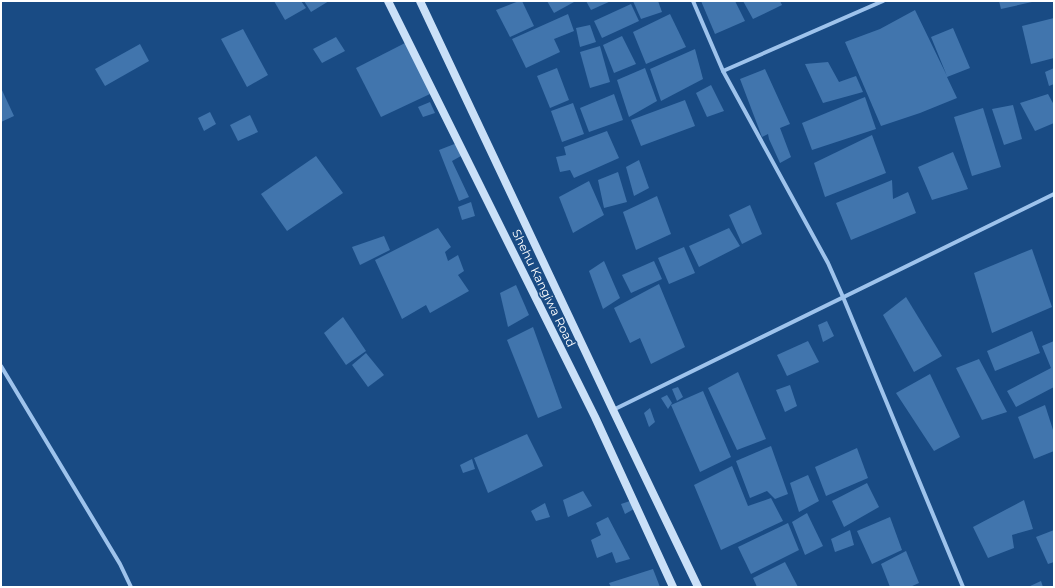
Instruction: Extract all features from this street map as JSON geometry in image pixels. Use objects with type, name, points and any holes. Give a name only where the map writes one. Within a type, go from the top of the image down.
[{"type":"main road","name":"Shehu Kangiwa Road","points":[[388,1],[595,417],[673,587]]},
{"type":"main road","name":"Shehu Kangiwa Road","points":[[420,1],[698,587]]},
{"type":"street","points":[[693,1],[723,71],[828,263],[963,587]]},
{"type":"street","points":[[723,71],[883,1]]},
{"type":"street","points":[[613,410],[1054,195]]},
{"type":"street","points":[[1,366],[120,564],[130,587]]},
{"type":"building","points":[[274,1],[301,1],[306,8],[285,20]]},
{"type":"building","points":[[304,1],[329,1],[311,12]]},
{"type":"building","points":[[522,1],[534,26],[510,37],[496,10]]},
{"type":"building","points":[[547,1],[574,1],[574,2],[554,13]]},
{"type":"building","points":[[586,1],[611,1],[591,10]]},
{"type":"building","points":[[633,1],[658,1],[662,12],[641,19]]},
{"type":"building","points":[[701,1],[735,1],[745,21],[715,34]]},
{"type":"building","points":[[743,1],[780,1],[782,5],[753,19]]},
{"type":"building","points":[[999,1],[1032,1],[1032,2],[1001,9]]},
{"type":"building","points":[[631,4],[639,21],[602,38],[594,21]]},
{"type":"building","points":[[915,10],[947,76],[931,37],[953,28],[970,68],[947,77],[957,98],[920,113],[881,126],[845,42],[880,29]]},
{"type":"building","points":[[568,14],[574,31],[554,39],[560,52],[526,68],[512,39]]},
{"type":"building","points":[[670,14],[686,47],[646,64],[633,32]]},
{"type":"building","points":[[1054,18],[1054,58],[1031,64],[1022,26]]},
{"type":"building","points":[[590,25],[596,42],[580,47],[576,28]]},
{"type":"building","points":[[243,29],[268,75],[247,87],[221,39]]},
{"type":"building","points":[[622,36],[636,64],[614,73],[603,45]]},
{"type":"building","points":[[336,37],[345,51],[322,63],[313,49]]},
{"type":"building","points":[[407,42],[430,94],[381,117],[356,68]]},
{"type":"building","points":[[140,44],[149,61],[105,86],[95,69]]},
{"type":"building","points":[[600,46],[610,82],[590,88],[580,52]]},
{"type":"building","points":[[695,49],[703,79],[661,101],[650,69]]},
{"type":"building","points":[[828,62],[839,82],[856,76],[863,92],[823,103],[805,64]]},
{"type":"building","points":[[557,68],[569,100],[550,108],[537,76]]},
{"type":"building","points":[[645,68],[657,101],[629,117],[617,80]]},
{"type":"building","points":[[1054,68],[1054,84],[1049,86],[1045,72]]},
{"type":"building","points":[[765,69],[790,124],[780,128],[791,157],[780,163],[768,134],[762,137],[740,79]]},
{"type":"building","points":[[711,85],[724,111],[707,117],[696,93]]},
{"type":"building","points":[[1,88],[14,116],[1,122]]},
{"type":"building","points":[[614,94],[623,120],[589,132],[580,108]]},
{"type":"building","points":[[1048,94],[1054,105],[1054,123],[1035,131],[1020,103]]},
{"type":"building","points":[[865,97],[876,129],[812,150],[802,123]]},
{"type":"building","points":[[685,100],[695,126],[641,146],[631,120]]},
{"type":"building","points":[[430,102],[435,113],[423,117],[418,107]]},
{"type":"building","points":[[573,103],[584,134],[562,142],[551,111]]},
{"type":"building","points":[[1013,105],[1022,139],[1004,145],[992,109]]},
{"type":"building","points":[[983,108],[1001,167],[972,176],[954,117]]},
{"type":"building","points":[[210,112],[216,124],[204,131],[198,118]]},
{"type":"building","points":[[250,115],[258,132],[238,141],[230,125]]},
{"type":"building","points":[[607,131],[619,158],[574,178],[570,170],[560,172],[556,157],[566,155],[564,147]]},
{"type":"building","points":[[872,135],[886,173],[825,197],[814,163]]},
{"type":"building","points":[[457,143],[461,156],[452,161],[469,197],[459,201],[439,150]]},
{"type":"building","points":[[953,152],[968,189],[932,200],[918,167]]},
{"type":"building","points":[[316,156],[343,193],[287,231],[261,194]]},
{"type":"building","points":[[639,160],[649,188],[634,196],[626,167]]},
{"type":"building","points":[[618,172],[627,202],[604,208],[598,180]]},
{"type":"building","points":[[892,180],[893,199],[908,192],[916,213],[851,240],[836,203]]},
{"type":"building","points":[[589,181],[604,215],[573,233],[559,197]]},
{"type":"building","points":[[657,196],[671,234],[636,250],[623,212]]},
{"type":"building","points":[[471,202],[475,216],[462,220],[458,207]]},
{"type":"building","points":[[750,205],[762,234],[742,244],[729,215]]},
{"type":"building","points":[[438,228],[451,247],[445,252],[448,261],[458,255],[464,271],[458,275],[469,291],[430,313],[426,305],[402,319],[375,260]]},
{"type":"building","points":[[729,228],[740,246],[699,267],[689,246]]},
{"type":"building","points":[[384,236],[390,250],[360,265],[352,247]]},
{"type":"building","points":[[684,247],[695,273],[669,284],[658,258]]},
{"type":"building","points":[[1032,249],[1052,307],[992,333],[974,273]]},
{"type":"building","points":[[604,261],[620,298],[603,309],[589,271]]},
{"type":"building","points":[[654,261],[662,279],[631,293],[622,275]]},
{"type":"building","points":[[659,284],[685,347],[651,364],[640,338],[630,343],[614,308]]},
{"type":"building","points":[[516,285],[529,315],[508,327],[500,293]]},
{"type":"building","points":[[906,297],[942,356],[914,372],[883,315]]},
{"type":"building","points":[[343,317],[366,351],[346,365],[324,333]]},
{"type":"building","points":[[827,321],[834,336],[823,342],[818,325]]},
{"type":"building","points":[[533,327],[562,408],[538,418],[507,340]]},
{"type":"building","points":[[1032,331],[1040,353],[995,371],[987,351]]},
{"type":"building","points":[[808,341],[819,362],[787,376],[777,355]]},
{"type":"building","points":[[1054,341],[1054,387],[1016,407],[1007,391],[1051,368],[1042,346]]},
{"type":"building","points":[[366,353],[384,375],[368,387],[352,365]]},
{"type":"building","points":[[979,359],[1007,412],[982,420],[956,368]]},
{"type":"building","points":[[738,372],[766,439],[737,450],[708,388]]},
{"type":"building","points":[[930,374],[960,437],[934,451],[896,393]]},
{"type":"building","points":[[790,385],[797,406],[785,412],[776,390]]},
{"type":"building","points":[[678,387],[683,397],[677,401],[672,389]]},
{"type":"building","points":[[703,391],[731,457],[700,472],[671,405]]},
{"type":"building","points":[[667,395],[672,403],[668,409],[661,398]]},
{"type":"building","points":[[1045,405],[1054,433],[1054,451],[1034,459],[1018,417]]},
{"type":"building","points":[[650,408],[655,422],[649,427],[644,413]]},
{"type":"building","points":[[527,434],[543,466],[488,493],[474,458]]},
{"type":"building","points":[[771,446],[788,494],[775,499],[767,491],[750,498],[736,461]]},
{"type":"building","points":[[857,448],[868,478],[826,496],[815,467]]},
{"type":"building","points":[[472,459],[475,469],[463,473],[460,465]]},
{"type":"building","points":[[732,466],[748,506],[771,498],[783,521],[721,550],[694,485]]},
{"type":"building","points":[[808,475],[819,501],[799,512],[790,483]]},
{"type":"building","points":[[867,483],[879,507],[844,527],[832,501]]},
{"type":"building","points":[[583,491],[592,506],[568,517],[563,500]]},
{"type":"building","points":[[1024,500],[1033,529],[1012,535],[1014,548],[988,558],[973,527]]},
{"type":"building","points":[[630,501],[634,509],[625,514],[621,504]]},
{"type":"building","points":[[545,503],[550,517],[536,521],[531,511]]},
{"type":"building","points":[[807,513],[823,546],[805,555],[792,522]]},
{"type":"building","points":[[608,517],[630,559],[616,563],[612,552],[597,558],[591,540],[601,535],[596,523]]},
{"type":"building","points":[[890,517],[902,550],[872,564],[857,531]]},
{"type":"building","points":[[788,523],[799,550],[751,574],[738,547]]},
{"type":"building","points":[[850,530],[854,545],[835,552],[831,539]]},
{"type":"building","points":[[1054,530],[1054,562],[1048,564],[1036,537]]},
{"type":"building","points":[[906,551],[919,583],[910,587],[890,587],[881,564]]},
{"type":"building","points":[[785,562],[798,587],[757,587],[753,578]]},
{"type":"building","points":[[653,569],[660,587],[611,587],[609,583]]},
{"type":"building","points":[[1041,581],[1043,587],[1028,587]]}]
